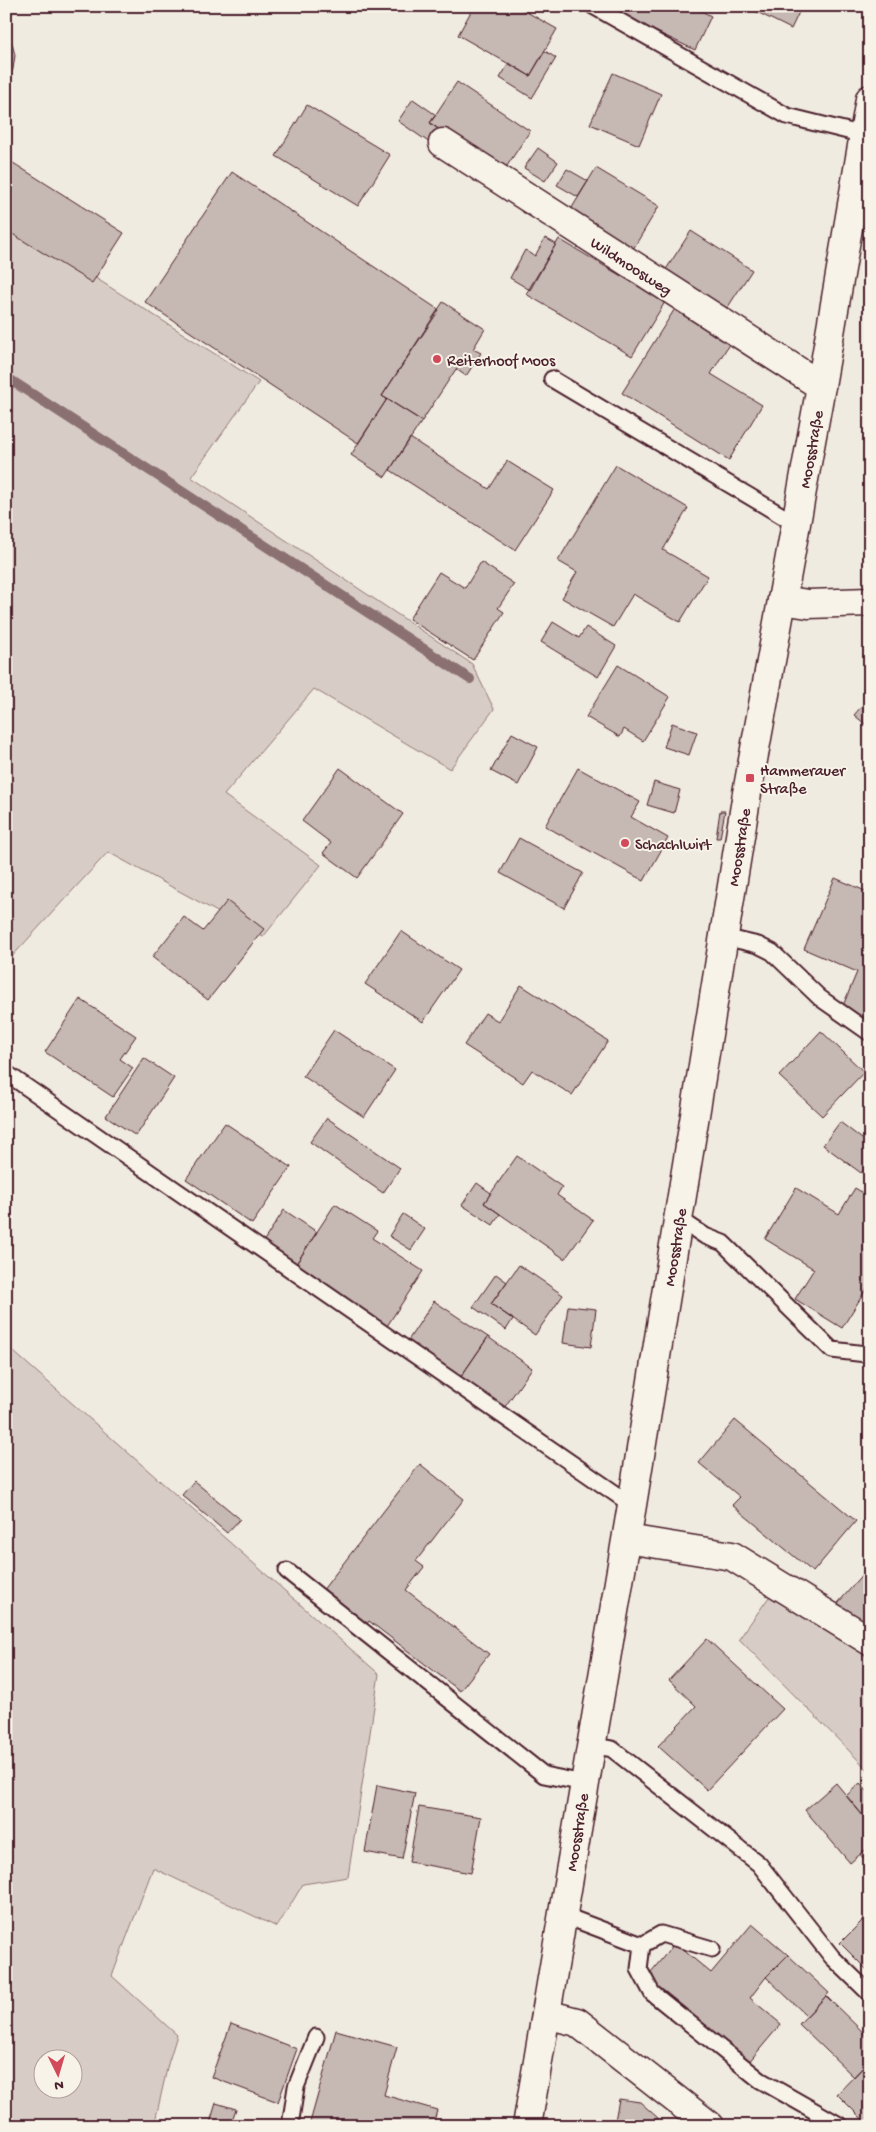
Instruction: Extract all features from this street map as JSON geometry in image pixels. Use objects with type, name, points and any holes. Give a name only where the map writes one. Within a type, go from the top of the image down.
[{"type":"street","name":"Moosstraße","points":[[527,2126],[632,1505],[747,793],[821,386],[862,194],[864,135],[870,98]]},
{"type":"street","name":"Wildmoosweg","points":[[443,143],[821,386]]},
{"type":"street","points":[[782,600],[808,604],[870,602]]},
{"type":"street","points":[[626,1539],[732,1556],[870,1641]]},
{"type":"street","points":[[546,2014],[577,2022],[710,2126]]},
{"type":"lane","points":[[593,6],[787,116],[864,135]]},
{"type":"lane","points":[[552,379],[796,524]]},
{"type":"lane","points":[[724,937],[758,945],[772,952],[820,998],[870,1034]]},
{"type":"lane","points":[[9,1075],[632,1505]]},
{"type":"lane","points":[[678,1218],[705,1236],[723,1244],[832,1350],[866,1354],[870,1350]]},
{"type":"lane","points":[[287,1571],[544,1775],[584,1783]]},
{"type":"lane","points":[[591,1745],[612,1749],[759,1864],[832,1957],[870,1994]]},
{"type":"lane","points":[[563,1915],[642,1945],[662,1934],[712,1948]]},
{"type":"lane","points":[[642,1945],[639,1969],[652,1993],[760,2080],[841,2126]]},
{"type":"lane","points":[[290,2126],[296,2087],[316,2037]]},
{"type":"shaded area","points":[[6,221],[259,382],[191,477],[472,664],[494,709],[450,769],[314,689],[224,795],[321,865],[263,937],[108,852],[6,963]]},
{"type":"shaded area","points":[[6,1345],[379,1674],[348,1877],[303,1884],[277,1927],[153,1868],[112,1976],[177,2035],[168,2064],[154,2126],[6,2126]]},
{"type":"shaded area","points":[[774,1590],[870,1653],[870,1772],[739,1639]]},
{"type":"building","points":[[474,6],[516,6],[557,29],[530,76],[458,35]]},
{"type":"building","points":[[617,6],[692,6],[711,16],[695,50],[615,12]]},
{"type":"building","points":[[745,6],[802,6],[791,29]]},
{"type":"building","points":[[6,33],[11,40],[15,55],[13,69],[6,82]]},
{"type":"building","points":[[545,51],[556,58],[532,98],[500,78],[509,63],[530,76]]},
{"type":"building","points":[[613,73],[661,94],[639,145],[590,124]]},
{"type":"building","points":[[457,82],[530,131],[503,172],[430,123]]},
{"type":"building","points":[[413,99],[436,115],[430,123],[439,130],[430,143],[398,121]]},
{"type":"building","points":[[307,105],[390,155],[358,206],[276,156]]},
{"type":"building","points":[[538,148],[558,162],[545,181],[524,168]]},
{"type":"building","points":[[10,161],[124,233],[92,283],[6,230],[6,167]]},
{"type":"building","points":[[596,168],[659,206],[633,249],[570,211]]},
{"type":"building","points":[[567,169],[588,181],[578,197],[557,185]]},
{"type":"building","points":[[232,172],[439,310],[382,396],[387,399],[358,443],[145,302]]},
{"type":"building","points":[[691,231],[752,270],[722,316],[661,277]]},
{"type":"building","points":[[545,238],[556,244],[530,290],[510,278],[525,250],[535,256]]},
{"type":"building","points":[[559,239],[665,302],[632,356],[526,294]]},
{"type":"building","points":[[443,302],[485,329],[473,349],[481,353],[466,376],[456,369],[422,421],[382,396]]},
{"type":"building","points":[[676,307],[731,341],[711,374],[762,405],[729,460],[622,393]]},
{"type":"building","points":[[387,399],[422,421],[385,477],[351,455]]},
{"type":"building","points":[[410,438],[489,489],[507,461],[554,490],[515,550],[390,470]]},
{"type":"building","points":[[616,465],[688,508],[663,550],[708,576],[680,622],[633,594],[613,627],[562,598],[577,572],[558,561]]},
{"type":"building","points":[[481,562],[514,584],[498,608],[504,612],[473,660],[409,619],[439,572],[465,588]]},
{"type":"building","points":[[553,622],[579,638],[586,627],[616,646],[598,677],[541,642]]},
{"type":"building","points":[[618,665],[670,697],[643,741],[624,729],[620,737],[586,717]]},
{"type":"building","points":[[870,697],[870,728],[854,715]]},
{"type":"building","points":[[672,723],[697,732],[689,755],[664,747]]},
{"type":"building","points":[[512,733],[538,747],[518,785],[491,771]]},
{"type":"building","points":[[340,768],[403,814],[357,878],[323,853],[331,843],[302,821]]},
{"type":"building","points":[[578,768],[640,802],[631,817],[668,838],[644,881],[545,826]]},
{"type":"building","points":[[654,782],[680,790],[674,813],[647,805]]},
{"type":"building","points":[[720,811],[725,811],[720,838],[716,838]]},
{"type":"building","points":[[519,838],[583,873],[564,908],[500,873]]},
{"type":"building","points":[[835,878],[870,893],[870,1020],[842,1008],[857,972],[804,949]]},
{"type":"building","points":[[227,901],[264,929],[208,1000],[152,957],[184,917],[203,931]]},
{"type":"building","points":[[401,931],[459,970],[423,1022],[365,984]]},
{"type":"building","points":[[521,985],[608,1041],[572,1095],[532,1070],[523,1083],[464,1045],[485,1013],[498,1021]]},
{"type":"building","points":[[80,999],[136,1036],[120,1059],[133,1068],[113,1097],[45,1052]]},
{"type":"building","points":[[334,1030],[395,1070],[364,1117],[303,1076]]},
{"type":"building","points":[[821,1031],[864,1072],[822,1116],[779,1076]]},
{"type":"building","points":[[144,1058],[174,1078],[136,1136],[106,1116]]},
{"type":"building","points":[[327,1118],[400,1168],[383,1193],[310,1142]]},
{"type":"building","points":[[840,1122],[870,1145],[870,1161],[861,1173],[823,1145]]},
{"type":"building","points":[[225,1123],[291,1167],[252,1224],[186,1179]]},
{"type":"building","points":[[517,1156],[562,1187],[557,1195],[593,1220],[565,1259],[484,1203]]},
{"type":"building","points":[[477,1183],[491,1193],[484,1203],[500,1214],[493,1225],[462,1205]]},
{"type":"building","points":[[796,1188],[839,1214],[855,1188],[870,1197],[870,1283],[842,1328],[795,1299],[814,1269],[765,1239]]},
{"type":"building","points":[[335,1204],[377,1231],[372,1238],[423,1271],[387,1326],[294,1267]]},
{"type":"building","points":[[284,1210],[317,1232],[294,1267],[261,1245]]},
{"type":"building","points":[[403,1214],[425,1229],[411,1250],[389,1236]]},
{"type":"building","points":[[519,1265],[563,1295],[535,1335],[491,1304]]},
{"type":"building","points":[[496,1274],[507,1282],[491,1304],[513,1319],[506,1330],[473,1307]]},
{"type":"building","points":[[434,1301],[488,1337],[458,1381],[405,1345]]},
{"type":"building","points":[[568,1306],[596,1309],[591,1347],[563,1343]]},
{"type":"building","points":[[488,1337],[532,1368],[502,1411],[458,1381]]},
{"type":"building","points":[[735,1420],[856,1521],[813,1572],[732,1505],[740,1497],[699,1463]]},
{"type":"building","points":[[420,1464],[464,1499],[416,1561],[424,1567],[406,1590],[489,1654],[460,1691],[369,1621],[366,1625],[322,1591]]},
{"type":"building","points":[[194,1481],[240,1519],[227,1533],[182,1495]]},
{"type":"building","points":[[865,1572],[870,1576],[870,1632],[838,1603]]},
{"type":"building","points":[[707,1639],[783,1709],[707,1790],[658,1746],[696,1706],[669,1680]]},
{"type":"building","points":[[836,1783],[870,1824],[870,1846],[850,1863],[805,1810]]},
{"type":"building","points":[[860,1783],[870,1794],[870,1824],[846,1796]]},
{"type":"building","points":[[377,1785],[415,1793],[402,1859],[365,1852]]},
{"type":"building","points":[[419,1807],[481,1817],[471,1873],[409,1862]]},
{"type":"building","points":[[870,1846],[870,1867],[860,1854]]},
{"type":"building","points":[[870,1913],[870,1973],[840,1943]]},
{"type":"building","points":[[752,1924],[788,1955],[766,1977],[750,1998],[781,2024],[748,2063],[646,1978],[675,1943],[711,1973]]},
{"type":"building","points":[[788,1955],[829,1993],[807,2016],[766,1977]]},
{"type":"building","points":[[826,1996],[870,2039],[870,2060],[854,2077],[799,2024]]},
{"type":"building","points":[[231,2024],[297,2049],[278,2102],[211,2077]]},
{"type":"building","points":[[336,2030],[397,2047],[384,2095],[437,2110],[433,2126],[309,2126]]},
{"type":"building","points":[[870,2060],[870,2126],[869,2126],[837,2094]]},
{"type":"building","points":[[619,2099],[640,2102],[658,2118],[656,2126],[614,2126]]},
{"type":"building","points":[[216,2103],[236,2109],[230,2126],[209,2126]]},
{"type":"waterway","points":[[6,377],[470,679]]},
{"type":"place","name":"Reiterhoof Moos","points":[[437,359]]},
{"type":"place","name":"Hammerauer Straße","points":[[750,778]]},
{"type":"place","name":"Schachlwirt","points":[[625,843]]}]
